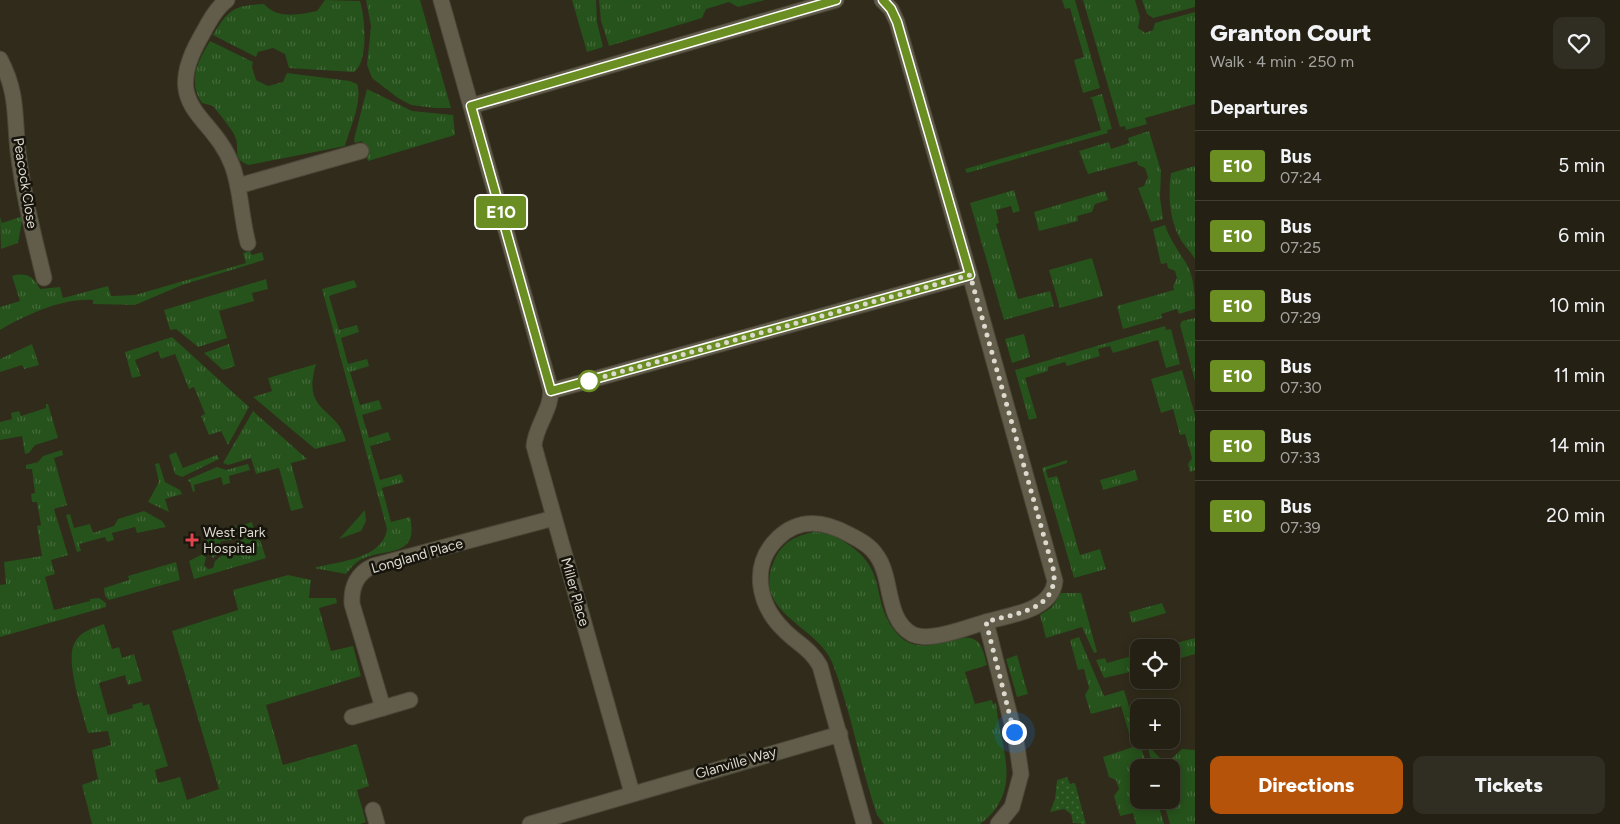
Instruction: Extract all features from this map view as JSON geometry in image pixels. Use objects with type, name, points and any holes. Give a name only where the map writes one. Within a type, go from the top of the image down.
[{"type":"street","points":[[227,0],[210,19],[191,55],[186,85],[189,101],[196,115],[228,156],[238,186],[242,221],[248,243]]},
{"type":"street","points":[[442,0],[551,391],[970,275]]},
{"type":"street","points":[[471,106],[800,5],[836,0]]},
{"type":"street","points":[[864,824],[825,681],[816,658],[775,621],[762,594],[760,577],[765,556],[776,540],[788,529],[807,523],[827,524],[845,532],[871,549],[881,564],[898,619],[905,628],[914,634],[928,637],[986,622],[1042,603],[1052,594],[1055,581],[897,22],[891,9],[882,0]]},
{"type":"street","name":"Peacock Close","points":[[0,59],[15,102],[18,151],[30,222],[44,278]]},
{"type":"street","points":[[238,186],[361,151]]},
{"type":"street","name":"Miller Place","points":[[551,391],[547,408],[535,435],[534,446],[632,793]]},
{"type":"street","name":"Longland Place","points":[[383,708],[352,604],[353,586],[359,576],[373,566],[554,518]]},
{"type":"street","points":[[986,622],[1016,740],[1020,768],[1020,778],[1015,798],[1010,810],[998,824]]},
{"type":"street","points":[[352,717],[410,700]]},
{"type":"street","name":"Glanville Way","points":[[530,824],[840,734]]},
{"type":"green space","points":[[325,0],[360,1],[364,28],[364,49],[359,66],[354,72],[289,68],[285,54],[273,48],[258,52],[256,57],[213,35],[223,19],[238,8],[264,4],[269,9],[282,14],[303,14],[317,11]]},
{"type":"green space","points":[[366,0],[420,0],[451,108],[411,105],[398,98],[372,78],[367,65],[371,26]]},
{"type":"green space","points":[[572,0],[596,0],[597,22],[603,47],[587,52]]},
{"type":"green space","points":[[599,0],[765,0],[738,7],[729,2],[706,9],[702,18],[609,46],[601,21]]},
{"type":"green space","points":[[1062,0],[1075,0],[1100,88],[1083,93],[1074,60],[1084,57],[1070,8],[1065,9]]},
{"type":"green space","points":[[1083,0],[1135,0],[1140,17],[1138,28],[1145,33],[1153,30],[1155,23],[1195,12],[1195,104],[1145,118],[1147,124],[1126,130],[1125,126],[1120,127]]},
{"type":"green space","points":[[1142,0],[1195,0],[1195,7],[1153,18],[1147,14]]},
{"type":"green space","points":[[210,41],[253,62],[252,67],[256,80],[268,86],[283,82],[287,73],[350,81],[357,84],[357,106],[345,146],[249,165],[241,161],[238,155],[236,139],[226,122],[213,106],[202,103],[195,87],[198,64]]},
{"type":"green space","points":[[367,89],[412,111],[453,115],[455,135],[368,161],[362,141],[355,143],[354,139]]},
{"type":"green space","points":[[1102,94],[1112,129],[1107,130],[1108,133],[967,173],[965,169],[1101,130],[1092,99],[1089,98]]},
{"type":"green space","points":[[1149,131],[1161,171],[1160,198],[1163,219],[1151,222],[1138,188],[1144,186],[1148,177],[1145,168],[1138,165],[1137,161],[1088,174],[1079,151],[1109,142],[1111,149],[1129,143],[1128,138]]},
{"type":"green space","points":[[1195,166],[1195,259],[1181,240],[1174,224],[1170,207],[1170,190],[1171,173]]},
{"type":"green space","points":[[1014,190],[1020,211],[1013,213],[1011,206],[996,210],[999,223],[996,224],[1018,299],[1050,291],[1054,306],[1004,320],[970,203]]},
{"type":"green space","points":[[1105,191],[1108,200],[1095,204],[1092,212],[1077,216],[1078,221],[1039,231],[1034,212]]},
{"type":"green space","points":[[23,216],[18,243],[1,249],[0,217],[2,223]]},
{"type":"green space","points":[[1165,225],[1191,274],[1195,309],[1179,314],[1177,309],[1161,314],[1162,318],[1123,329],[1117,306],[1174,290],[1173,286],[1177,278],[1175,271],[1168,268],[1167,263],[1161,264],[1153,229]]},
{"type":"green space","points":[[250,251],[252,255],[262,252],[264,260],[182,285],[135,305],[93,304],[93,300],[69,302],[33,313],[0,330],[0,307],[20,301],[12,276],[29,276],[40,289],[60,287],[63,298],[108,286],[111,296],[135,295],[246,263],[243,253]]},
{"type":"green space","points":[[1092,258],[1103,296],[1060,308],[1049,270]]},
{"type":"green space","points":[[266,279],[268,289],[252,293],[254,301],[219,311],[227,338],[198,347],[176,329],[170,330],[164,310]]},
{"type":"green space","points":[[354,280],[357,287],[329,296],[339,330],[357,325],[359,332],[341,338],[348,364],[367,359],[369,366],[350,372],[360,405],[379,400],[382,409],[362,415],[369,438],[388,432],[391,440],[370,446],[380,480],[401,474],[404,482],[382,488],[391,522],[410,517],[412,530],[410,539],[400,549],[361,559],[346,574],[314,568],[369,553],[384,539],[387,529],[322,289]]},
{"type":"green space","points":[[1195,318],[1195,381],[1180,325],[1182,321]]},
{"type":"green space","points":[[1165,326],[1166,330],[1171,329],[1180,364],[1166,368],[1158,340],[1113,353],[1110,346],[1098,349],[1100,356],[1067,366],[1065,362],[1048,367],[1048,371],[1025,378],[1037,418],[1029,420],[1015,370]]},
{"type":"green space","points":[[1024,334],[1030,357],[1012,363],[1005,339]]},
{"type":"green space","points":[[172,337],[249,407],[228,445],[221,431],[209,435],[201,416],[205,414],[194,387],[189,389],[175,354],[161,359],[158,351],[135,360],[141,376],[132,378],[125,352]]},
{"type":"green space","points":[[32,344],[39,365],[24,369],[22,365],[0,372],[0,359]]},
{"type":"green space","points":[[229,344],[235,366],[223,370],[204,353]]},
{"type":"green space","points":[[316,364],[313,392],[322,408],[342,430],[346,441],[315,449],[253,397],[272,391],[268,378]]},
{"type":"green space","points":[[1182,370],[1195,415],[1195,470],[1190,472],[1188,464],[1192,458],[1185,434],[1180,435],[1173,409],[1161,413],[1151,379]]},
{"type":"green space","points":[[46,404],[48,404],[58,438],[35,445],[29,453],[25,454],[22,436],[0,440],[0,422],[12,419],[11,413],[19,411],[21,416],[46,408]]},
{"type":"green space","points":[[253,411],[307,459],[291,463],[303,508],[291,511],[279,468],[256,474],[251,458],[228,465],[223,463]]},
{"type":"green space","points":[[62,450],[63,455],[54,458],[67,505],[54,509],[68,555],[51,560],[55,574],[45,577],[54,610],[99,598],[106,603],[106,607],[0,637],[0,585],[6,584],[4,562],[42,556],[37,526],[41,525],[37,502],[32,502],[31,494],[35,493],[32,469],[26,469],[26,465],[38,462],[43,456]]},
{"type":"green space","points":[[176,452],[183,468],[217,455],[219,459],[182,477],[175,474],[169,455]]},
{"type":"green space","points":[[1067,460],[1067,463],[1046,470],[1048,478],[1057,476],[1058,478],[1080,555],[1100,549],[1106,569],[1074,578],[1042,468]]},
{"type":"green space","points":[[159,463],[165,482],[180,490],[182,494],[165,499],[169,512],[148,502],[159,482],[155,464]]},
{"type":"green space","points":[[248,464],[250,470],[229,476],[230,483],[223,485],[221,477],[194,485],[195,491],[193,492],[190,482],[187,480],[217,467],[226,470]]},
{"type":"green space","points":[[1135,470],[1138,480],[1103,490],[1100,480]]},
{"type":"green space","points":[[365,510],[366,521],[361,531],[339,539]]},
{"type":"green space","points":[[144,511],[162,521],[166,527],[137,533],[135,527],[112,533],[114,540],[107,542],[105,537],[79,544],[81,551],[77,552],[66,515],[70,514],[74,528],[90,524],[93,533],[114,526],[118,519]]},
{"type":"green space","points":[[252,522],[256,539],[260,540],[266,558],[194,579],[189,561],[203,554],[206,558],[204,565],[208,569],[213,568],[215,561],[223,555],[234,554],[235,544],[249,535],[243,525]]},
{"type":"green space","points":[[236,525],[237,536],[231,540],[221,541],[218,547],[219,553],[213,558],[204,535]]},
{"type":"green space","points":[[814,532],[839,538],[859,553],[874,574],[887,619],[905,641],[916,645],[927,645],[969,638],[977,641],[981,646],[987,665],[965,672],[975,704],[992,700],[993,704],[996,703],[1005,753],[1006,783],[1002,797],[994,811],[980,824],[884,824],[877,815],[845,700],[832,662],[824,649],[778,606],[771,594],[769,579],[777,554],[795,538]]},
{"type":"green space","points":[[176,562],[180,580],[109,600],[105,596],[104,588],[129,580],[128,576]]},
{"type":"green space","points":[[288,575],[311,580],[309,598],[336,598],[337,603],[319,608],[331,651],[353,646],[361,676],[266,705],[283,765],[357,744],[369,786],[357,790],[366,822],[360,824],[92,824],[82,785],[98,779],[92,750],[111,745],[108,731],[88,733],[73,673],[72,650],[78,638],[88,630],[104,624],[112,649],[119,647],[122,658],[134,654],[142,681],[128,685],[125,675],[99,683],[108,715],[133,708],[132,705],[142,702],[143,706],[149,704],[168,766],[155,770],[158,783],[180,777],[187,800],[219,789],[172,631],[238,610],[233,590]]},
{"type":"green space","points":[[1061,593],[1081,593],[1097,652],[1094,653],[1082,627],[1046,638],[1040,615],[1052,607]]},
{"type":"green space","points":[[1162,603],[1166,613],[1132,623],[1129,612]]},
{"type":"green space","points":[[1079,637],[1104,696],[1124,690],[1130,710],[1130,737],[1121,706],[1091,714],[1085,695],[1089,688],[1084,669],[1078,670],[1070,640]]},
{"type":"green space","points":[[1195,638],[1195,654],[1180,658],[1180,642]]},
{"type":"green space","points":[[1017,655],[1028,694],[1017,697],[1006,659]]},
{"type":"green space","points":[[1130,657],[1130,672],[1104,678],[1096,660],[1105,658],[1107,663]]},
{"type":"green space","points":[[1130,748],[1142,749],[1145,759],[1130,759],[1130,809],[1160,809],[1164,824],[1136,824],[1133,813],[1120,816],[1114,796],[1119,789],[1116,780],[1109,777],[1103,757]]},
{"type":"green space","points":[[1148,749],[1152,749],[1161,759],[1151,759]]},
{"type":"green space","points":[[1182,749],[1195,750],[1195,824],[1170,824],[1166,809],[1180,809],[1180,759],[1171,759]]},
{"type":"green space","points":[[1067,777],[1070,784],[1075,783],[1086,824],[1073,823],[1071,814],[1064,809],[1050,812],[1055,799],[1057,780]]},
{"type":"bus line","name":"E10","points":[[836,0],[471,106],[551,391],[970,275],[897,22],[891,9],[883,0]]},
{"type":"place","name":"West Park Hospital","points":[[192,540]]},
{"type":"route","points":[[589,381],[584,382],[970,275],[1055,581],[1049,597],[1042,603],[1032,608],[986,622],[1014,732]]}]
